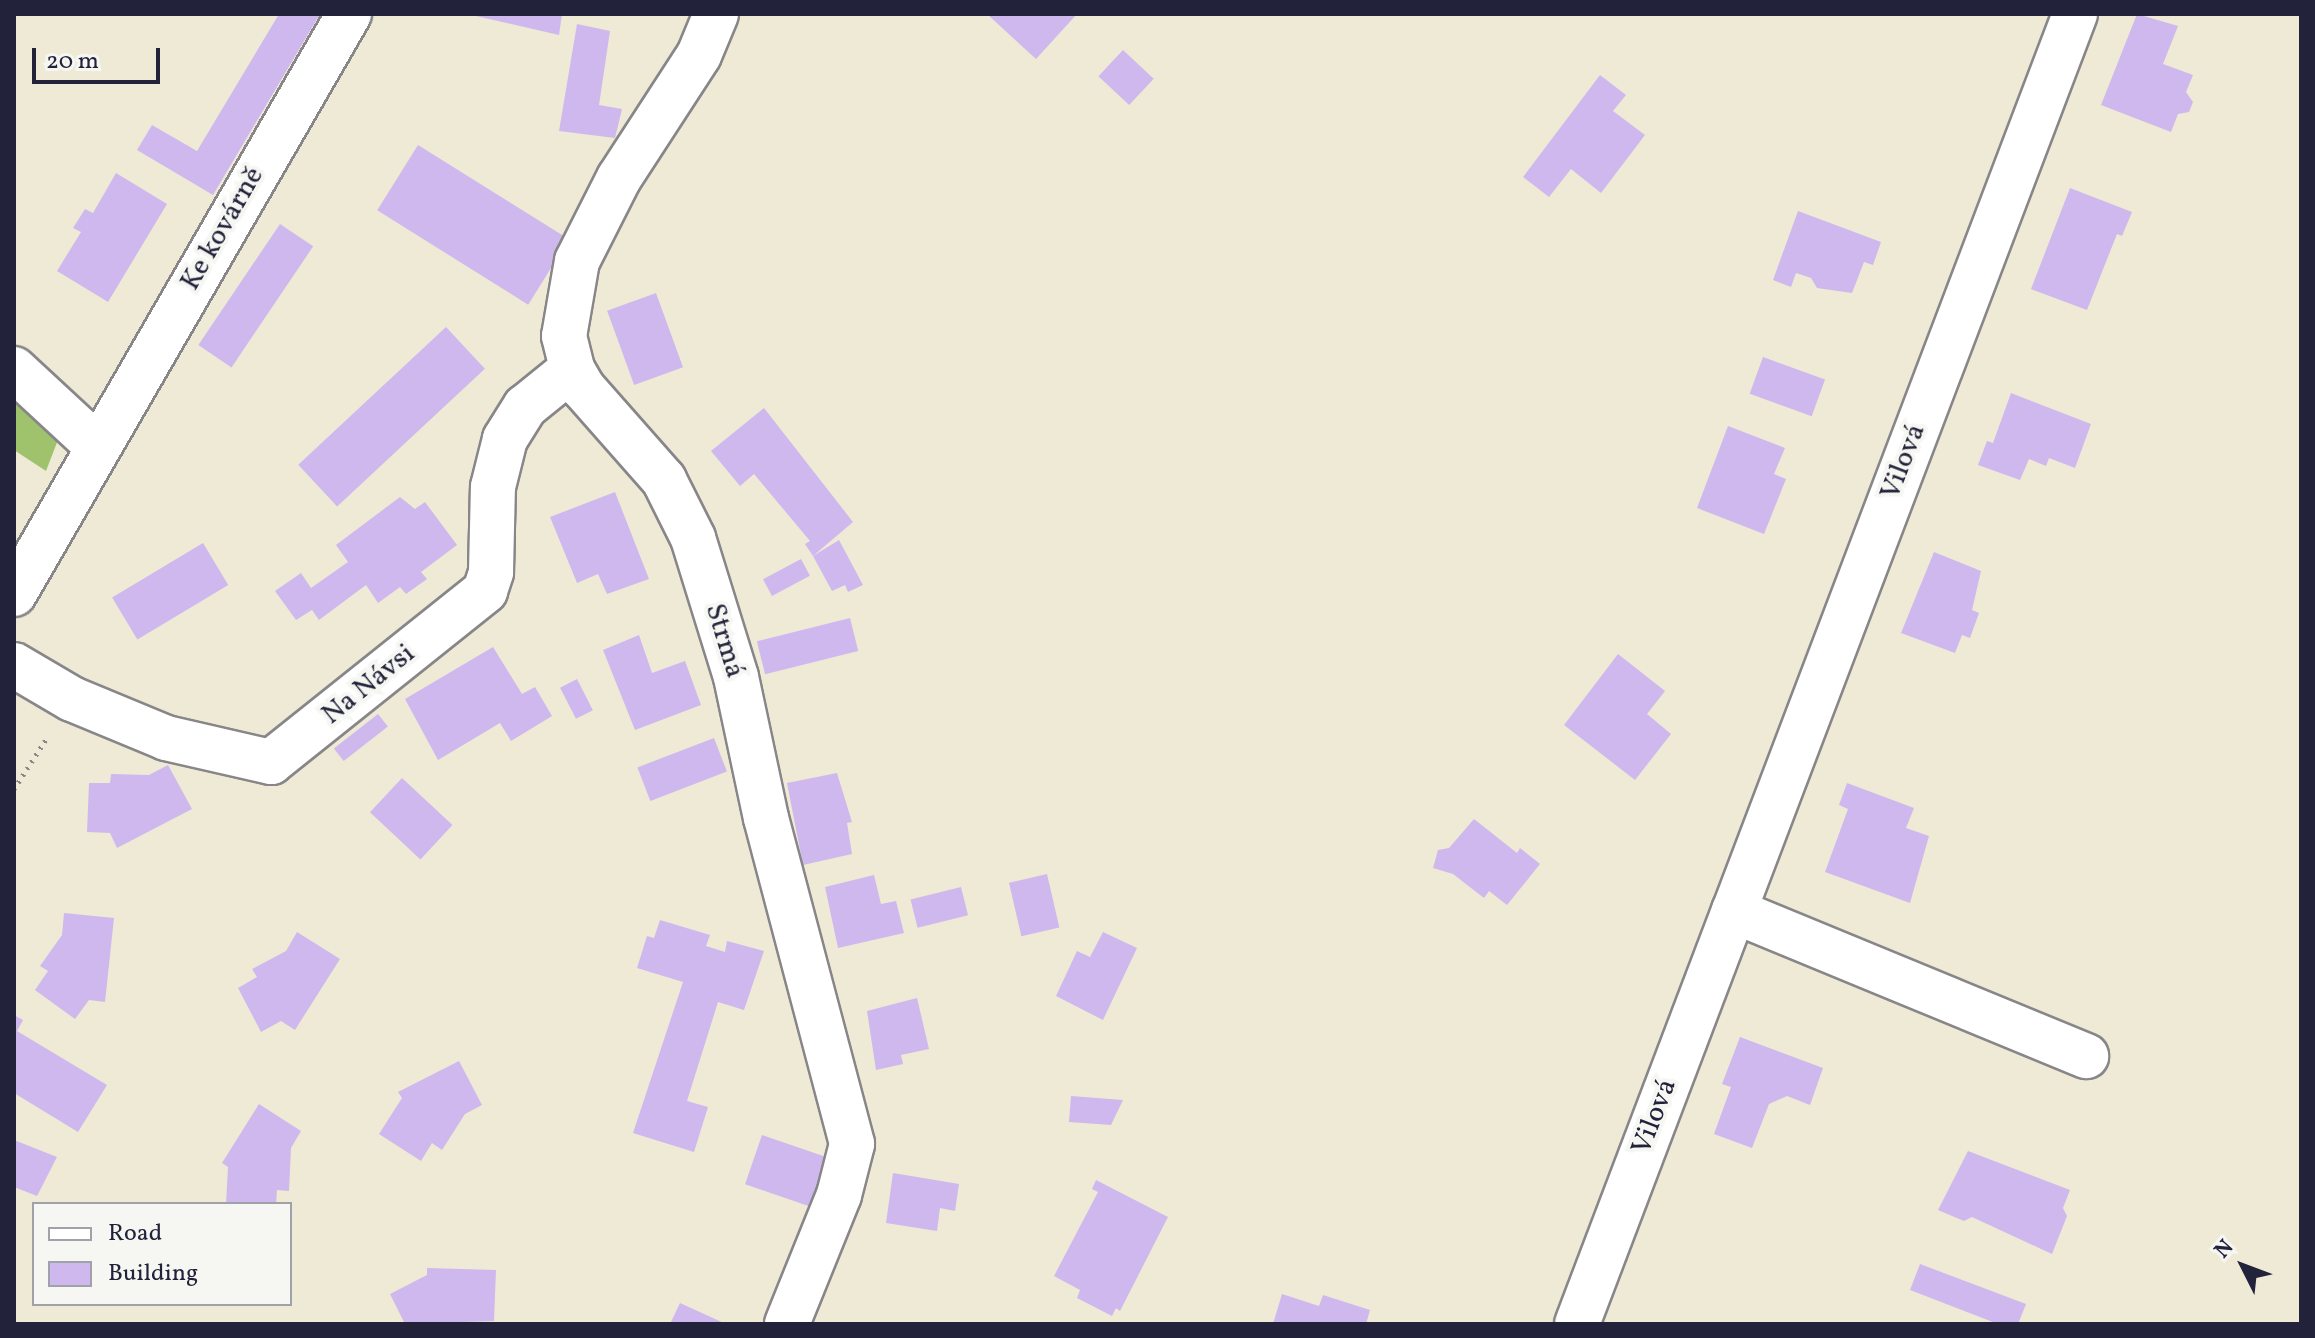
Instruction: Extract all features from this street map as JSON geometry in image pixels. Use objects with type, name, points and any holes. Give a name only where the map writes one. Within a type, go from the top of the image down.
[{"type":"street","name":"Ke kovárně","points":[[96,445],[349,14]]},
{"type":"street","name":"Strmá","points":[[716,14],[699,55],[619,178],[577,261],[564,336],[572,369],[664,480],[693,538],[736,677],[773,848],[852,1144],[839,1195],[787,1324]]},
{"type":"street","name":"Vilová","points":[[1577,1324],[2075,14]]},
{"type":"street","points":[[14,369],[96,445],[14,594]]},
{"type":"street","name":"Na Návsi","points":[[14,665],[72,699],[166,738],[271,762],[485,591],[491,572],[493,487],[505,439],[525,407],[572,369]]},
{"type":"street","points":[[1734,911],[2086,1056]]},
{"type":"path","points":[[14,789],[72,699]]},
{"type":"green space","points":[[14,386],[61,432],[46,471],[14,450]]},
{"type":"building","points":[[279,14],[320,14],[213,195],[137,150],[152,125],[197,151]]},
{"type":"building","points":[[467,14],[562,14],[559,35]]},
{"type":"building","points":[[987,14],[1077,14],[1036,59]]},
{"type":"building","points":[[2137,14],[2178,26],[2163,64],[2193,75],[2186,92],[2193,102],[2189,112],[2178,114],[2171,132],[2101,105]]},
{"type":"building","points":[[577,24],[610,31],[599,105],[622,109],[615,138],[559,131]]},
{"type":"building","points":[[1123,50],[1154,79],[1129,105],[1098,76]]},
{"type":"building","points":[[1600,75],[1626,95],[1613,111],[1645,135],[1601,193],[1571,169],[1549,197],[1523,177]]},
{"type":"building","points":[[418,145],[569,239],[528,305],[377,210]]},
{"type":"building","points":[[116,173],[167,204],[108,302],[57,271],[81,232],[73,228],[85,209],[93,213]]},
{"type":"building","points":[[2070,188],[2132,212],[2122,236],[2117,234],[2087,310],[2031,289]]},
{"type":"building","points":[[1798,211],[1881,242],[1873,265],[1864,262],[1852,293],[1817,288],[1811,278],[1796,273],[1791,287],[1773,280]]},
{"type":"building","points":[[280,224],[313,246],[232,367],[198,345]]},
{"type":"building","points":[[656,293],[683,367],[634,385],[607,311]]},
{"type":"building","points":[[446,327],[485,369],[337,506],[298,465]]},
{"type":"building","points":[[1763,357],[1825,380],[1812,416],[1750,394]]},
{"type":"building","points":[[2011,393],[2091,424],[2075,468],[2049,458],[2046,466],[2029,459],[2020,480],[1978,465],[1987,441],[1993,443]]},
{"type":"building","points":[[764,408],[853,522],[813,556],[805,544],[810,541],[754,474],[740,486],[711,451]]},
{"type":"building","points":[[1728,426],[1785,448],[1774,474],[1786,479],[1764,534],[1697,508]]},
{"type":"building","points":[[615,492],[649,579],[607,594],[598,574],[577,583],[550,517]]},
{"type":"building","points":[[400,497],[415,509],[425,502],[457,545],[421,572],[427,579],[406,594],[400,587],[378,603],[366,585],[319,620],[312,610],[296,620],[275,591],[301,573],[311,588],[348,562],[336,545]]},
{"type":"building","points":[[839,540],[863,585],[848,592],[845,585],[832,591],[813,556]]},
{"type":"building","points":[[203,543],[228,585],[137,640],[112,598]]},
{"type":"building","points":[[1934,552],[1981,571],[1972,610],[1979,613],[1970,638],[1962,635],[1955,653],[1901,633]]},
{"type":"building","points":[[801,559],[810,576],[772,596],[763,579]]},
{"type":"building","points":[[850,618],[858,651],[765,674],[757,641]]},
{"type":"building","points":[[639,635],[652,673],[685,661],[701,705],[635,730],[603,650]]},
{"type":"building","points":[[493,647],[522,694],[535,687],[552,716],[511,741],[500,723],[438,760],[405,699]]},
{"type":"building","points":[[1618,654],[1665,691],[1647,714],[1671,734],[1635,780],[1564,725]]},
{"type":"building","points":[[577,679],[593,710],[576,719],[560,688]]},
{"type":"building","points":[[378,714],[388,727],[344,761],[334,748]]},
{"type":"building","points":[[714,738],[727,772],[650,801],[637,767]]},
{"type":"building","points":[[168,765],[192,809],[117,848],[110,833],[87,832],[89,783],[110,783],[111,774],[149,775]]},
{"type":"building","points":[[837,773],[852,822],[847,823],[852,854],[803,865],[787,783]]},
{"type":"building","points":[[402,778],[452,825],[420,859],[370,812]]},
{"type":"building","points":[[1847,783],[1914,808],[1906,828],[1929,836],[1910,903],[1825,872],[1848,809],[1839,805]]},
{"type":"building","points":[[1474,819],[1517,853],[1520,848],[1540,864],[1507,905],[1489,891],[1484,898],[1453,874],[1433,868],[1438,850],[1449,848]]},
{"type":"building","points":[[1047,874],[1059,928],[1021,936],[1009,883]]},
{"type":"building","points":[[874,875],[881,904],[896,901],[904,933],[838,948],[825,887]]},
{"type":"building","points":[[961,887],[968,915],[918,928],[911,900]]},
{"type":"building","points":[[64,913],[114,918],[105,1002],[89,1000],[75,1019],[35,990],[48,971],[40,966],[62,935]]},
{"type":"building","points":[[660,920],[710,935],[706,946],[725,952],[727,941],[764,951],[744,1010],[718,1002],[687,1101],[708,1107],[694,1152],[633,1133],[683,982],[637,968],[647,936],[654,938]]},
{"type":"building","points":[[297,932],[340,959],[295,1030],[281,1021],[261,1032],[238,988],[257,977],[252,969],[286,951]]},
{"type":"building","points":[[1103,932],[1137,948],[1103,1020],[1056,996],[1077,951],[1090,957]]},
{"type":"building","points":[[917,998],[929,1049],[901,1055],[903,1064],[876,1070],[867,1011]]},
{"type":"building","points":[[14,1015],[23,1020],[17,1031],[107,1085],[78,1132],[14,1093]]},
{"type":"building","points":[[1740,1037],[1823,1068],[1810,1105],[1787,1096],[1769,1104],[1752,1148],[1714,1134],[1731,1087],[1722,1084]]},
{"type":"building","points":[[459,1061],[482,1105],[465,1114],[442,1150],[432,1143],[421,1161],[379,1134],[402,1098],[398,1092]]},
{"type":"building","points":[[1071,1096],[1123,1100],[1111,1125],[1069,1122]]},
{"type":"building","points":[[259,1104],[301,1131],[291,1148],[289,1191],[277,1190],[276,1202],[226,1202],[228,1167],[222,1163]]},
{"type":"building","points":[[762,1135],[832,1159],[815,1208],[745,1184]]},
{"type":"building","points":[[14,1140],[57,1157],[37,1196],[14,1187]]},
{"type":"building","points":[[1968,1151],[2070,1190],[2063,1208],[2067,1216],[2052,1254],[1972,1217],[1964,1221],[1938,1210]]},
{"type":"building","points":[[893,1173],[959,1184],[955,1211],[940,1208],[937,1231],[886,1223]]},
{"type":"building","points":[[1096,1180],[1168,1217],[1120,1311],[1116,1308],[1112,1316],[1077,1298],[1080,1290],[1054,1276],[1098,1192],[1092,1189]]},
{"type":"building","points":[[1920,1264],[2026,1304],[2018,1324],[1998,1324],[1910,1290]]},
{"type":"building","points":[[427,1268],[496,1270],[494,1321],[405,1324],[390,1294],[427,1275]]},
{"type":"building","points":[[1282,1294],[1319,1306],[1323,1295],[1370,1310],[1366,1324],[1273,1324]]},
{"type":"building","points":[[680,1303],[726,1324],[670,1324]]}]
